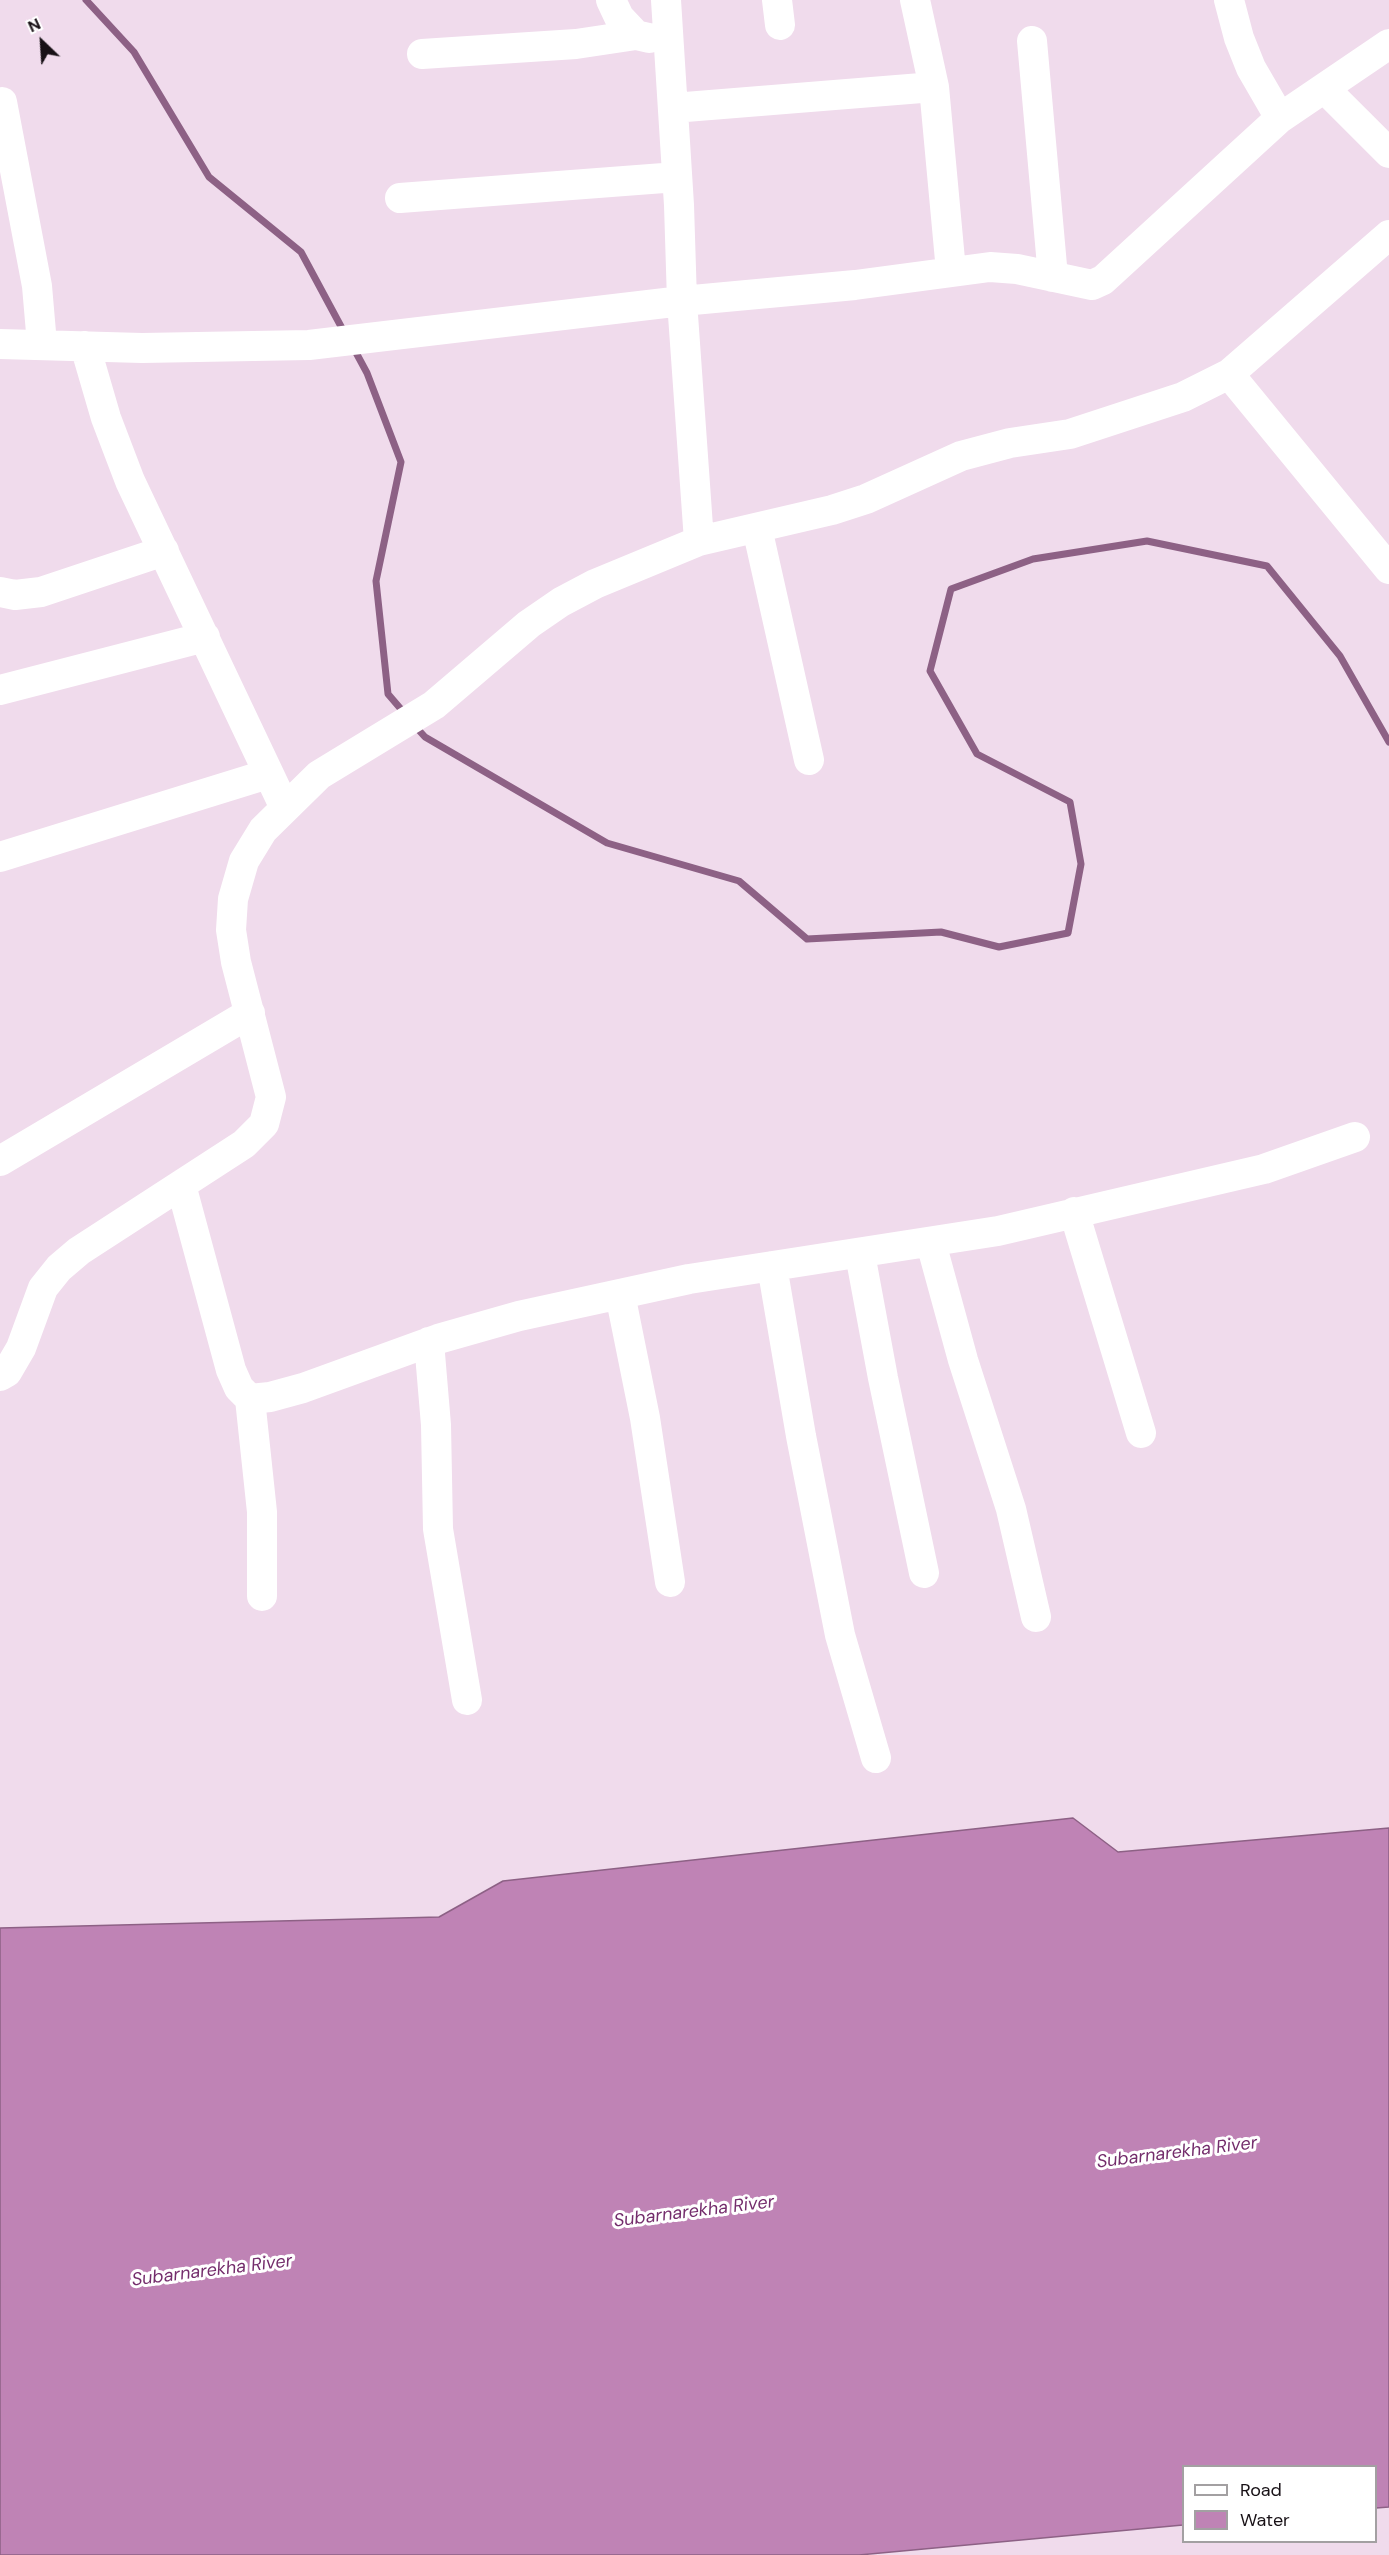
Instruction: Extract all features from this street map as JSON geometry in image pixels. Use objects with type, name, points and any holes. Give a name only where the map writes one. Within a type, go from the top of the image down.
[{"type":"street","points":[[611,0],[619,17],[636,35]]},
{"type":"street","points":[[666,0],[682,301],[699,541]]},
{"type":"street","points":[[915,0],[934,87],[951,272]]},
{"type":"street","points":[[1229,0],[1239,38],[1251,68],[1280,118]]},
{"type":"street","points":[[422,54],[576,44],[636,35],[668,42]]},
{"type":"street","points":[[1032,41],[1053,277]]},
{"type":"street","points":[[0,344],[142,348],[309,345],[682,301],[855,285],[990,267],[1017,269],[1082,285],[1092,285],[1103,280],[1280,118],[1389,44]]},
{"type":"street","points":[[673,108],[934,87]]},
{"type":"street","points":[[1324,88],[1389,153]]},
{"type":"street","points":[[2,102],[37,286],[42,344]]},
{"type":"street","points":[[400,198],[677,177]]},
{"type":"street","points":[[0,1376],[7,1372],[21,1348],[43,1288],[59,1268],[79,1251],[244,1144],[264,1124],[271,1097],[236,962],[231,930],[233,900],[244,861],[263,830],[319,775],[366,744],[434,705],[529,624],[561,602],[604,580],[699,541],[866,499],[961,456],[1010,443],[1070,434],[1172,400],[1229,374],[1389,235]]},
{"type":"street","points":[[85,346],[116,446],[285,808]]},
{"type":"street","points":[[1229,374],[1389,569]]},
{"type":"street","points":[[757,528],[809,760]]},
{"type":"street","points":[[0,592],[15,595],[41,592],[164,551]]},
{"type":"street","points":[[0,690],[205,637]]},
{"type":"street","points":[[0,857],[268,774]]},
{"type":"street","points":[[0,1161],[250,1013]]},
{"type":"street","points":[[250,1399],[270,1397],[303,1388],[429,1342],[519,1316],[689,1279],[998,1231],[1264,1168],[1355,1137]]},
{"type":"street","points":[[181,1185],[231,1370],[239,1388],[250,1399],[262,1512],[262,1596]]},
{"type":"street","points":[[1074,1212],[1141,1433]]},
{"type":"street","points":[[931,1243],[963,1360],[1011,1509],[1036,1617]]},
{"type":"street","points":[[860,1254],[883,1378],[924,1573]]},
{"type":"street","points":[[772,1266],[801,1436],[840,1635],[876,1758]]},
{"type":"street","points":[[620,1294],[645,1418],[670,1582]]},
{"type":"street","points":[[429,1342],[436,1425],[438,1529],[467,1700]]},
{"type":"water","name":"Subarnarekha River","points":[[1073,1818],[1118,1852],[1389,1828],[1389,2507],[1377,2508],[1377,2465],[1182,2465],[1182,2525],[859,2555],[0,2555],[0,1928],[439,1917],[503,1881]]},
{"type":"waterway","points":[[86,0],[134,52],[209,177],[301,252],[344,332]]},
{"type":"waterway","points":[[353,347],[367,373],[401,462],[376,581],[388,694],[406,715]]},
{"type":"waterway","points":[[415,726],[425,737],[607,843],[739,881],[807,939],[941,932],[999,947],[1068,933],[1081,864],[1070,802],[977,754],[930,671],[951,589],[1033,559],[1147,541],[1267,566],[1340,656],[1389,742]]}]
